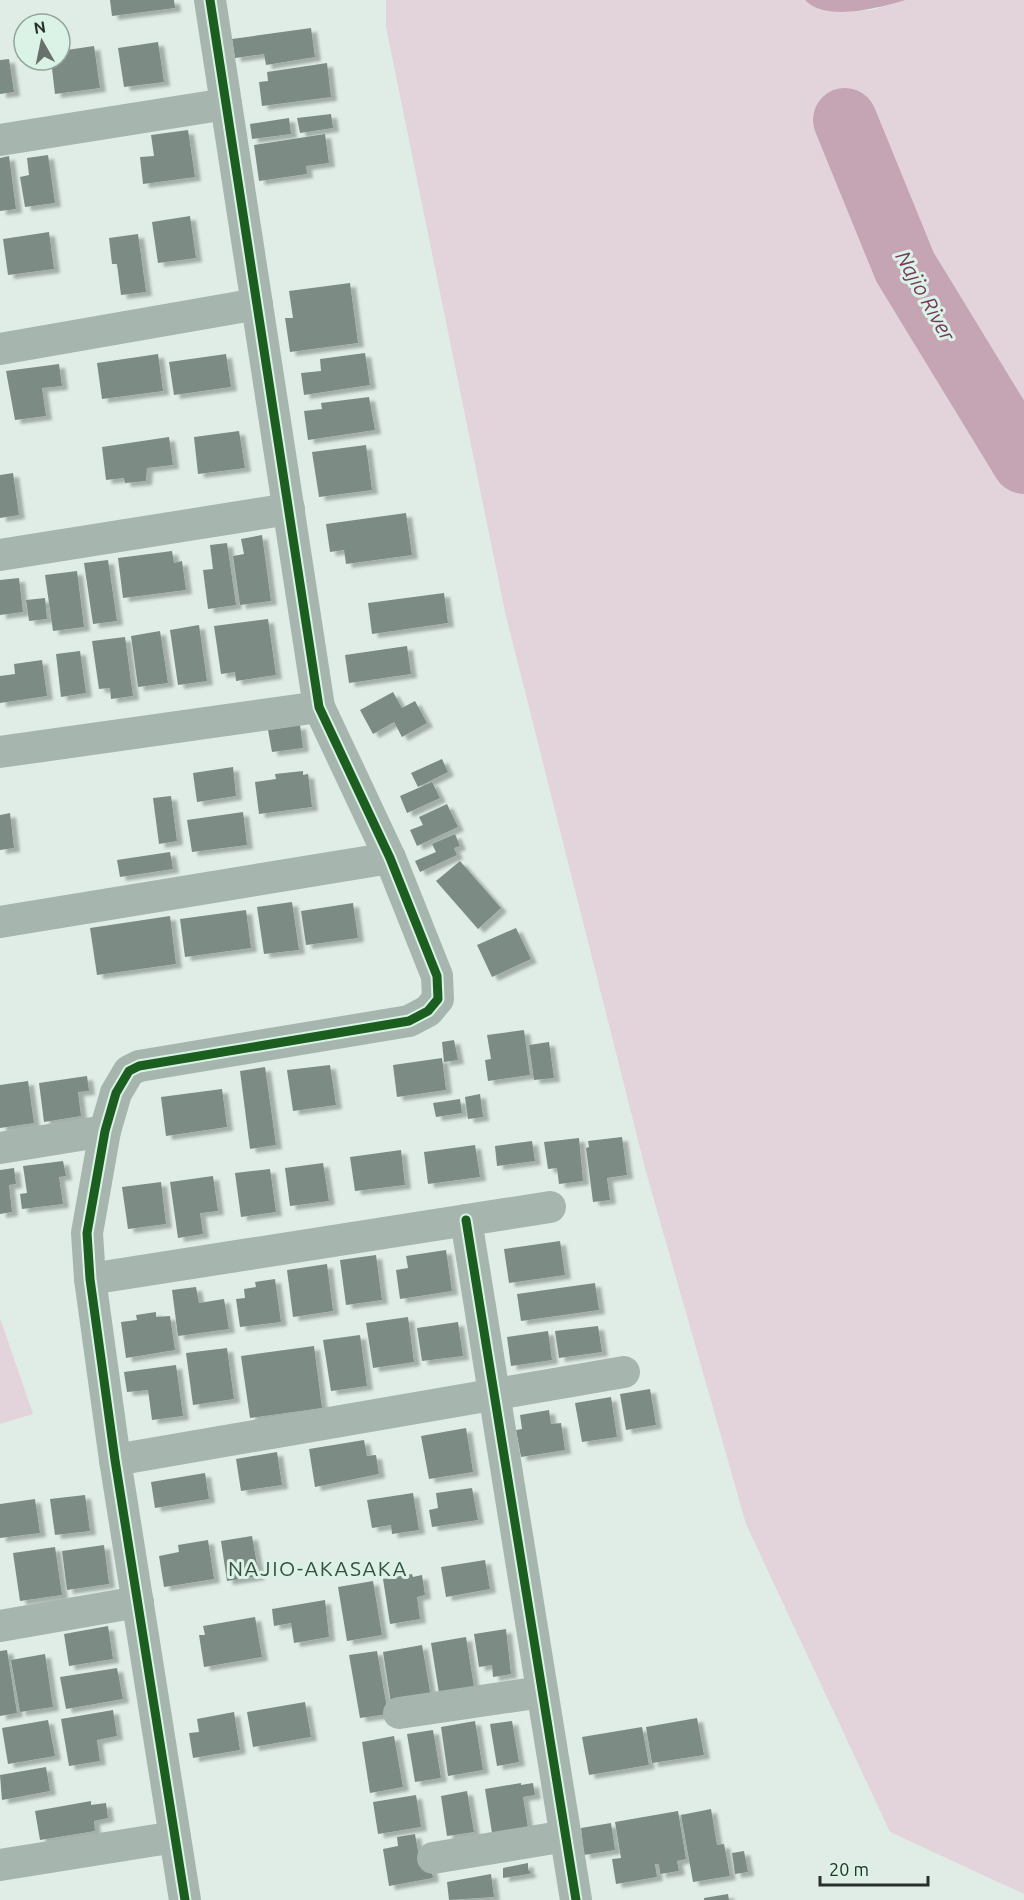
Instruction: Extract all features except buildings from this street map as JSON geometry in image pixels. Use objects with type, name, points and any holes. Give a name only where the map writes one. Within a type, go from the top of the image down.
[{"type":"street","points":[[185,1900],[115,1460],[90,1279],[87,1233],[105,1131],[116,1093],[129,1071],[139,1066],[408,1021],[428,1011],[438,999],[437,976],[390,858],[319,707],[210,0]]},
{"type":"street","points":[[0,140],[226,104]]},
{"type":"street","points":[[0,349],[257,304]]},
{"type":"street","points":[[0,555],[289,509]]},
{"type":"street","points":[[0,752],[319,707]]},
{"type":"street","points":[[0,922],[390,858]]},
{"type":"street","points":[[0,1149],[105,1131]]},
{"type":"street","points":[[90,1279],[550,1207]]},
{"type":"street","points":[[465,1220],[576,1900]]},
{"type":"street","points":[[115,1460],[624,1372]]},
{"type":"street","points":[[0,1626],[138,1602]]},
{"type":"street","points":[[399,1713],[542,1692]]},
{"type":"street","points":[[433,1858],[566,1836]]},
{"type":"street","points":[[0,1865],[175,1838]]},
{"type":"shaded area","points":[[386,0],[805,0],[828,11],[872,10],[906,0],[1024,0],[1024,1894],[890,1832],[746,1524],[646,1172],[505,612],[386,27]]},
{"type":"shaded area","points":[[805,0],[906,0],[869,9],[840,12],[814,7]]},
{"type":"shaded area","points":[[0,1318],[33,1414],[0,1424]]},
{"type":"waterway","name":"Najio River","points":[[845,120],[905,267],[1024,462]]},
{"type":"cycle path","points":[[185,1900],[115,1460],[90,1279],[87,1233],[105,1131],[116,1093],[129,1071],[139,1066],[409,1021],[428,1011],[438,999],[437,976],[390,858],[319,707],[210,0]]},
{"type":"cycle path","points":[[466,1220],[576,1900]]},
{"type":"district","name":"NAJIO-AKASAKA","points":[[318,1569]]}]
